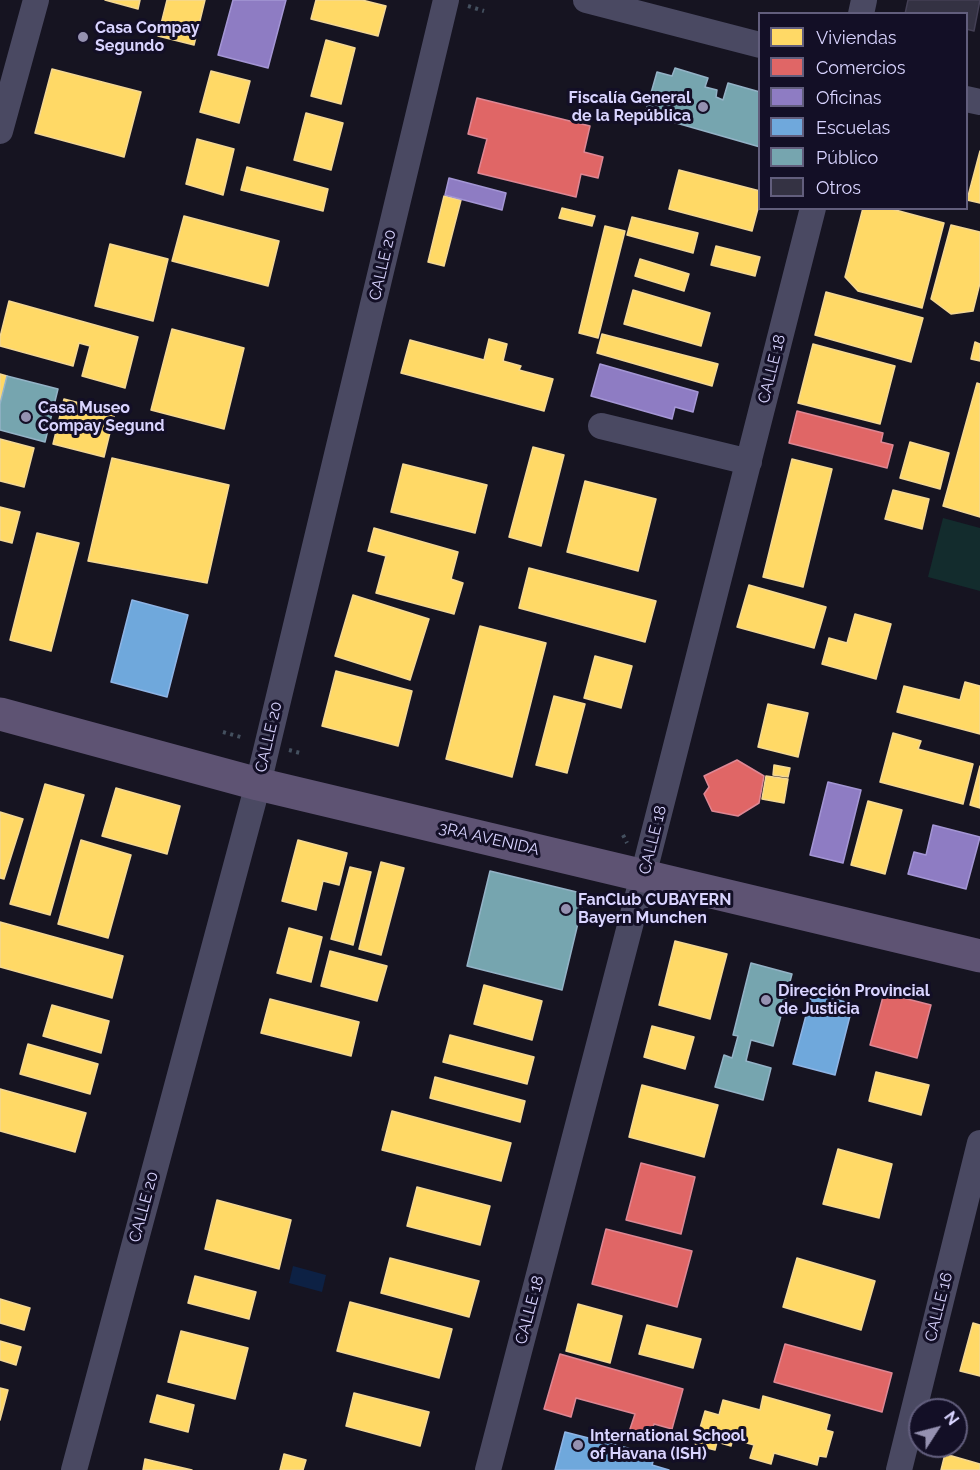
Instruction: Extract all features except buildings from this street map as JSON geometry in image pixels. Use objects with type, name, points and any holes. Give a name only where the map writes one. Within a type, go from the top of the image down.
[{"type":"main road","name":"3RA AVENIDA","points":[[0,714],[258,784],[980,956]]},
{"type":"street","points":[[0,131],[36,0]]},
{"type":"street","name":"CALLE 20","points":[[74,1470],[258,784],[446,0]]},
{"type":"street","points":[[586,0],[758,45]]},
{"type":"street","name":"CALLE 18","points":[[488,1470],[643,876],[812,210]]},
{"type":"street","points":[[601,426],[749,462]]},
{"type":"street","name":"CALLE 16","points":[[899,1470],[980,1143]]},
{"type":"green space","points":[[943,518],[980,528],[980,591],[928,577]]},
{"type":"water","points":[[293,1266],[326,1275],[322,1292],[289,1283]]},
{"type":"place","name":"Casa Compay Segundo","points":[[83,37]]},
{"type":"place","name":"Fiscalía General de la República","points":[[703,107]]},
{"type":"place","name":"Casa Museo Compay Segund","points":[[26,417]]},
{"type":"place","name":"FanClub CUBAYERN Bayern Munchen","points":[[566,909]]},
{"type":"place","name":"Dirección Provincial de Justicia","points":[[766,1000]]},
{"type":"place","name":"International School of Havana (ISH)","points":[[578,1445]]}]
